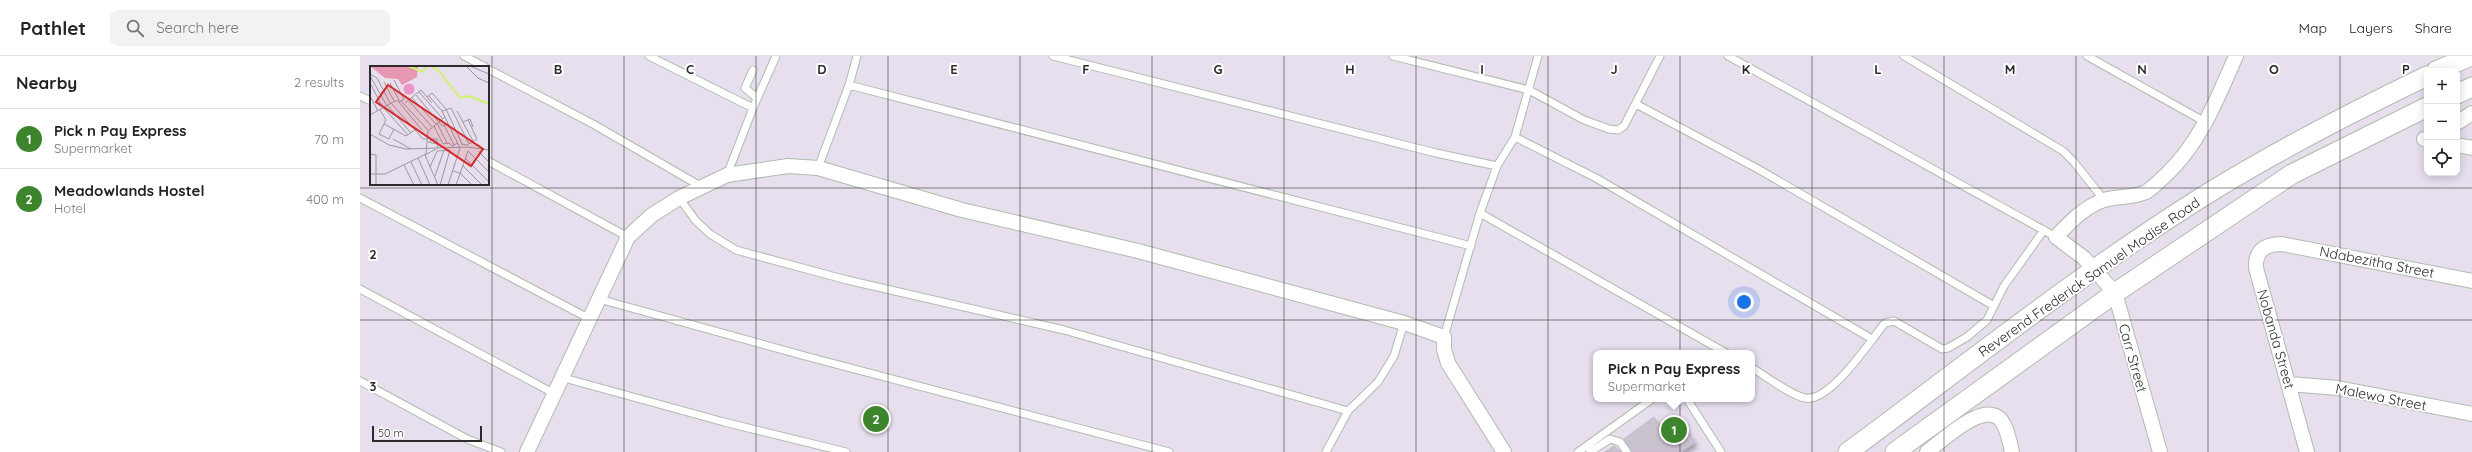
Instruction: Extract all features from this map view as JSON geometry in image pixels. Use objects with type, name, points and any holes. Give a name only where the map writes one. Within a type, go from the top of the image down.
[{"type":"main road","points":[[2443,68],[2471,56]]},
{"type":"main road","name":"Reverend Frederick Samuel Modise Road","points":[[1848,452],[2095,269],[2205,195],[2276,152],[2340,118],[2424,77]]},
{"type":"main road","points":[[2460,93],[2472,88]]},
{"type":"main road","name":"Reverend Frederick Samuel Modise Road","points":[[1895,452],[2115,293],[2292,174],[2424,109]]},
{"type":"street","points":[[2056,237],[2076,216],[2104,200],[2140,194],[2150,189],[2179,162],[2207,123],[2236,56]]},
{"type":"street","points":[[2460,121],[2472,113]]},
{"type":"street","points":[[2460,146],[2472,148]]},
{"type":"street","points":[[528,452],[564,378],[628,237],[652,215],[679,198],[727,175],[788,166],[818,168],[955,208],[1138,251],[1404,324],[1444,337],[1444,349],[1448,363],[1504,452]]},
{"type":"street","name":"Carr Street","points":[[2056,237],[2095,269],[2115,293],[2160,452]]},
{"type":"street","name":"Ndabezitha Street","points":[[2282,244],[2472,281]]},
{"type":"street","name":"Nobanda Street","points":[[2282,244],[2265,246],[2258,254],[2256,262],[2307,452]]},
{"type":"street","name":"Malewa Street","points":[[2289,384],[2338,388],[2472,414]]},
{"type":"street","points":[[1927,452],[1973,418],[1988,414],[1998,417],[2004,424],[2012,452]]},
{"type":"lane","points":[[464,56],[483,66]]},
{"type":"lane","points":[[649,56],[753,108]]},
{"type":"lane","points":[[727,175],[753,108],[776,56]]},
{"type":"lane","points":[[818,168],[849,85],[857,56]]},
{"type":"lane","points":[[1053,56],[1436,153],[1497,166]]},
{"type":"lane","points":[[1393,56],[1529,90],[1584,120],[1614,130],[1624,126],[1660,56]]},
{"type":"lane","points":[[1444,337],[1480,213],[1497,166],[1515,137],[1538,56]]},
{"type":"lane","points":[[1728,56],[2056,237]]},
{"type":"lane","points":[[1904,56],[2063,151],[2074,162],[2104,200]]},
{"type":"lane","points":[[2087,56],[2207,123]]},
{"type":"lane","points":[[489,69],[593,124],[702,187]]},
{"type":"lane","points":[[753,70],[745,88],[758,98]]},
{"type":"lane","points":[[849,85],[1471,246]]},
{"type":"lane","points":[[360,96],[370,101]]},
{"type":"lane","points":[[1636,104],[1758,170],[1994,306]]},
{"type":"lane","points":[[1515,137],[1603,182],[1872,339]]},
{"type":"lane","points":[[489,162],[628,237]]},
{"type":"lane","points":[[360,198],[590,319]]},
{"type":"lane","points":[[679,198],[696,221],[710,234],[736,250],[847,280],[1064,330],[1348,411]]},
{"type":"lane","points":[[1480,213],[1721,350]]},
{"type":"lane","points":[[1755,370],[1799,395],[1814,398],[1829,390],[1885,323],[1894,321],[1938,348],[1948,348],[1978,329],[1987,320],[2004,286],[2044,230]]},
{"type":"lane","points":[[360,289],[556,394]]},
{"type":"lane","points":[[599,299],[805,356],[1169,452]]},
{"type":"lane","points":[[1326,452],[1348,411],[1378,382],[1394,356],[1404,324]]},
{"type":"lane","points":[[564,378],[724,422],[846,452]]},
{"type":"lane","points":[[360,381],[467,439],[501,452]]},
{"type":"lane","points":[[1578,452],[1648,402]]},
{"type":"lane","points":[[1689,402],[1721,452]]},
{"type":"lane","points":[[1590,452],[1610,439],[1620,442],[1627,452]]},
{"type":"building","points":[[1654,417],[1662,429],[1678,418],[1695,442],[1681,452],[1632,452],[1624,439]]},
{"type":"building","points":[[1614,446],[1621,452],[1605,452]]},
{"type":"place","name":"Meadowlands Hostel","points":[[876,419]]},
{"type":"place","name":"Pick n Pay Express","points":[[1674,430]]}]
